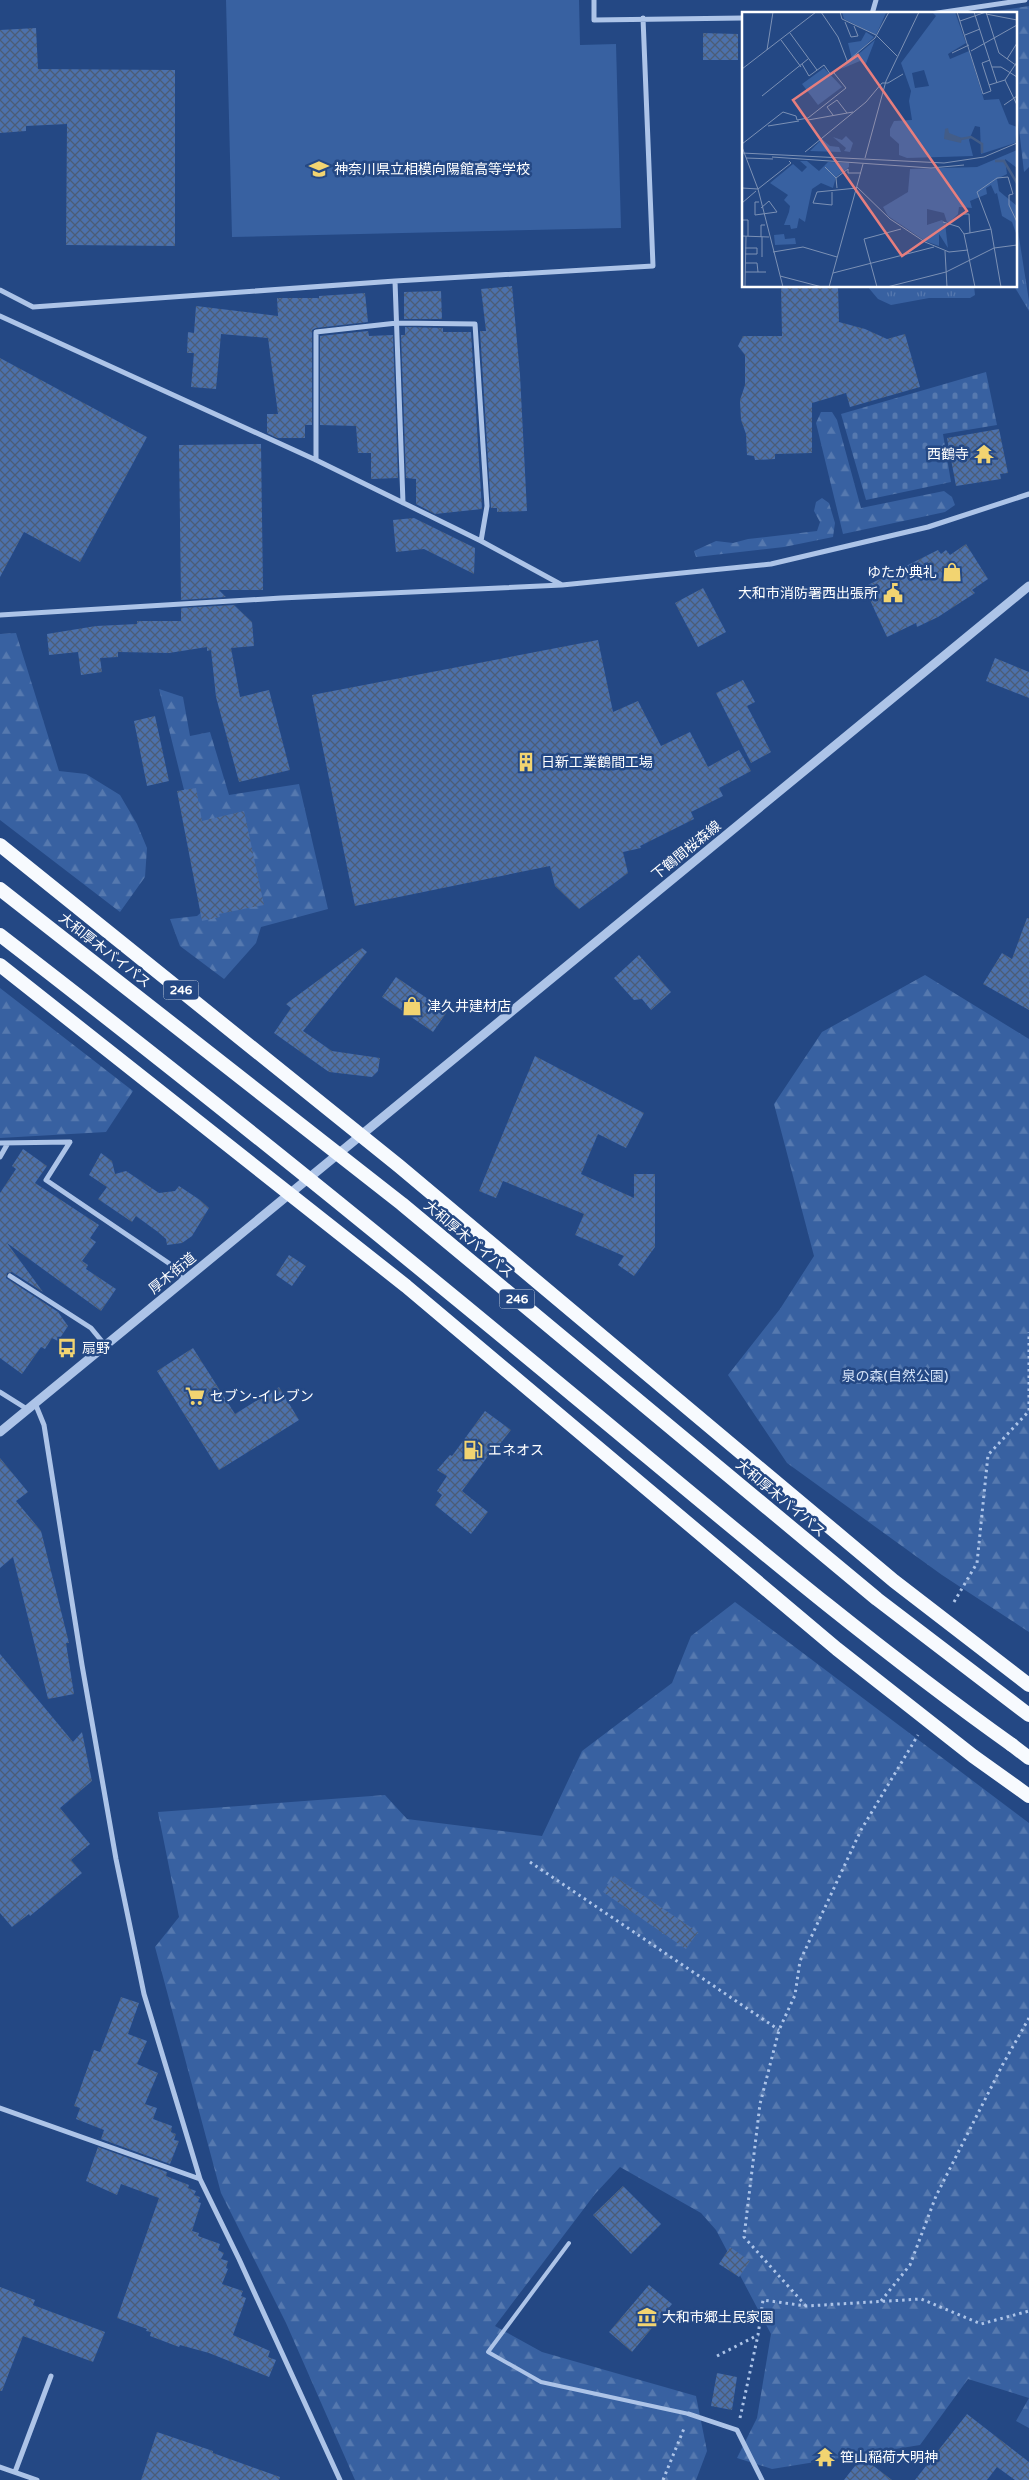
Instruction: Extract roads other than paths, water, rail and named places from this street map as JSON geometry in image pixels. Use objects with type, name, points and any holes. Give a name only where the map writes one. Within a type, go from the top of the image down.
[{"type":"highway","name":"246","points":[[0,845],[361,1136],[894,1581],[1029,1685]]},
{"type":"highway","name":"大和厚木バイパス","points":[[0,889],[402,1204],[877,1599],[1029,1715]]},
{"type":"highway","name":"246","points":[[0,935],[373,1229],[855,1628],[941,1695],[1029,1758]]},
{"type":"highway","points":[[0,965],[406,1286],[654,1492],[837,1649],[973,1756],[1029,1796]]},
{"type":"street","points":[[594,0],[594,20],[742,18]]},
{"type":"street","points":[[945,12],[1025,0]]},
{"type":"street","points":[[0,290],[33,307],[395,281],[653,266],[643,18]]},
{"type":"street","points":[[395,281],[403,503]]},
{"type":"street","points":[[0,316],[316,460],[481,541],[562,585]]},
{"type":"street","points":[[316,460],[316,332],[397,323],[475,324],[487,506],[481,541]]},
{"type":"street","points":[[0,615],[562,585],[771,564],[928,528],[1029,494]]},
{"type":"street","name":"下鶴間桜森線","points":[[361,1136],[1029,586]]},
{"type":"street","name":"厚木街道","points":[[0,1432],[361,1136]]},
{"type":"street","points":[[0,1143],[70,1142],[46,1180],[170,1264],[184,1281]]},
{"type":"street","points":[[0,1157],[8,1143]]},
{"type":"street","points":[[10,1276],[91,1328],[105,1345]]},
{"type":"street","points":[[0,1392],[31,1406],[44,1424],[82,1665],[116,1859],[140,1974],[200,2179],[239,2258],[340,2480]]},
{"type":"street","points":[[0,2108],[200,2179]]},
{"type":"street","points":[[16,2472],[51,2376]]},
{"type":"street","points":[[689,2414],[737,2430],[762,2480]]},
{"type":"street","points":[[0,2467],[37,2480]]},
{"type":"lane","points":[[569,2242],[488,2352],[541,2382],[689,2414]]},
{"type":"place","name":"神奈川県立相模向陽館高等学校","points":[[319,169]]},
{"type":"place","name":"西鶴寺","points":[[984,454]]},
{"type":"place","name":"ゆたか典礼","points":[[952,572]]},
{"type":"place","name":"大和市消防署西出張所","points":[[893,593]]},
{"type":"place","name":"日新工業鶴間工場","points":[[526,762]]},
{"type":"place","name":"津久井建材店","points":[[412,1006]]},
{"type":"place","name":"扇野","points":[[67,1348]]},
{"type":"place","name":"セブン-イレブン","points":[[195,1396]]},
{"type":"place","name":"エネオス","points":[[473,1450]]},
{"type":"place","name":"大和市郷土民家園","points":[[647,2317]]},
{"type":"place","name":"笹山稲荷大明神","points":[[825,2457]]},
{"type":"park label","name":"泉の森(自然公園)","points":[[895,1376]]}]
